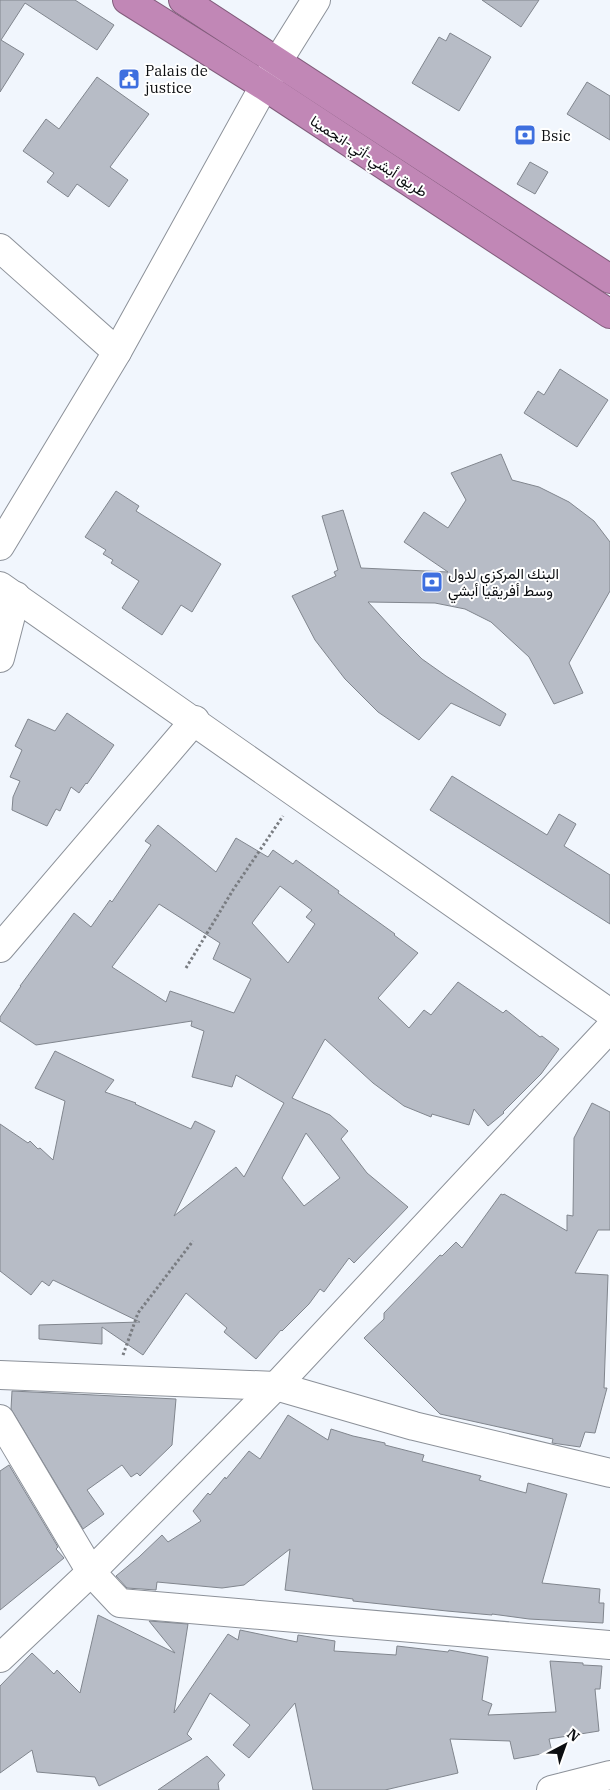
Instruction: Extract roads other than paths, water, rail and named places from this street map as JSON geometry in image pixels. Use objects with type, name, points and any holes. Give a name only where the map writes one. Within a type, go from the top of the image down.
[{"type":"highway","name":"طريق أبشي-أتي-انجمينا","points":[[127,0],[264,86],[610,314]]},
{"type":"highway","points":[[183,0],[602,274],[577,292]]},
{"type":"street","points":[[0,546],[118,352],[278,61],[316,0]]},
{"type":"street","points":[[0,248],[118,352]]},
{"type":"street","points":[[0,658],[8,591],[610,1013]]},
{"type":"street","points":[[0,948],[194,720]]},
{"type":"street","points":[[0,1658],[91,1572],[276,1386],[610,1028]]},
{"type":"street","points":[[0,1375],[276,1386],[414,1426],[610,1473]]},
{"type":"street","points":[[0,1419],[91,1572],[120,1603],[610,1645]]},
{"type":"street","points":[[551,1790],[610,1775]]},
{"type":"place","name":"Palais de justice","points":[[129,79]]},
{"type":"place","name":"Bsic","points":[[525,135]]},
{"type":"place","name":"البنك المركزي لدول وسط أفريقيا أبشي","points":[[432,582]]}]
